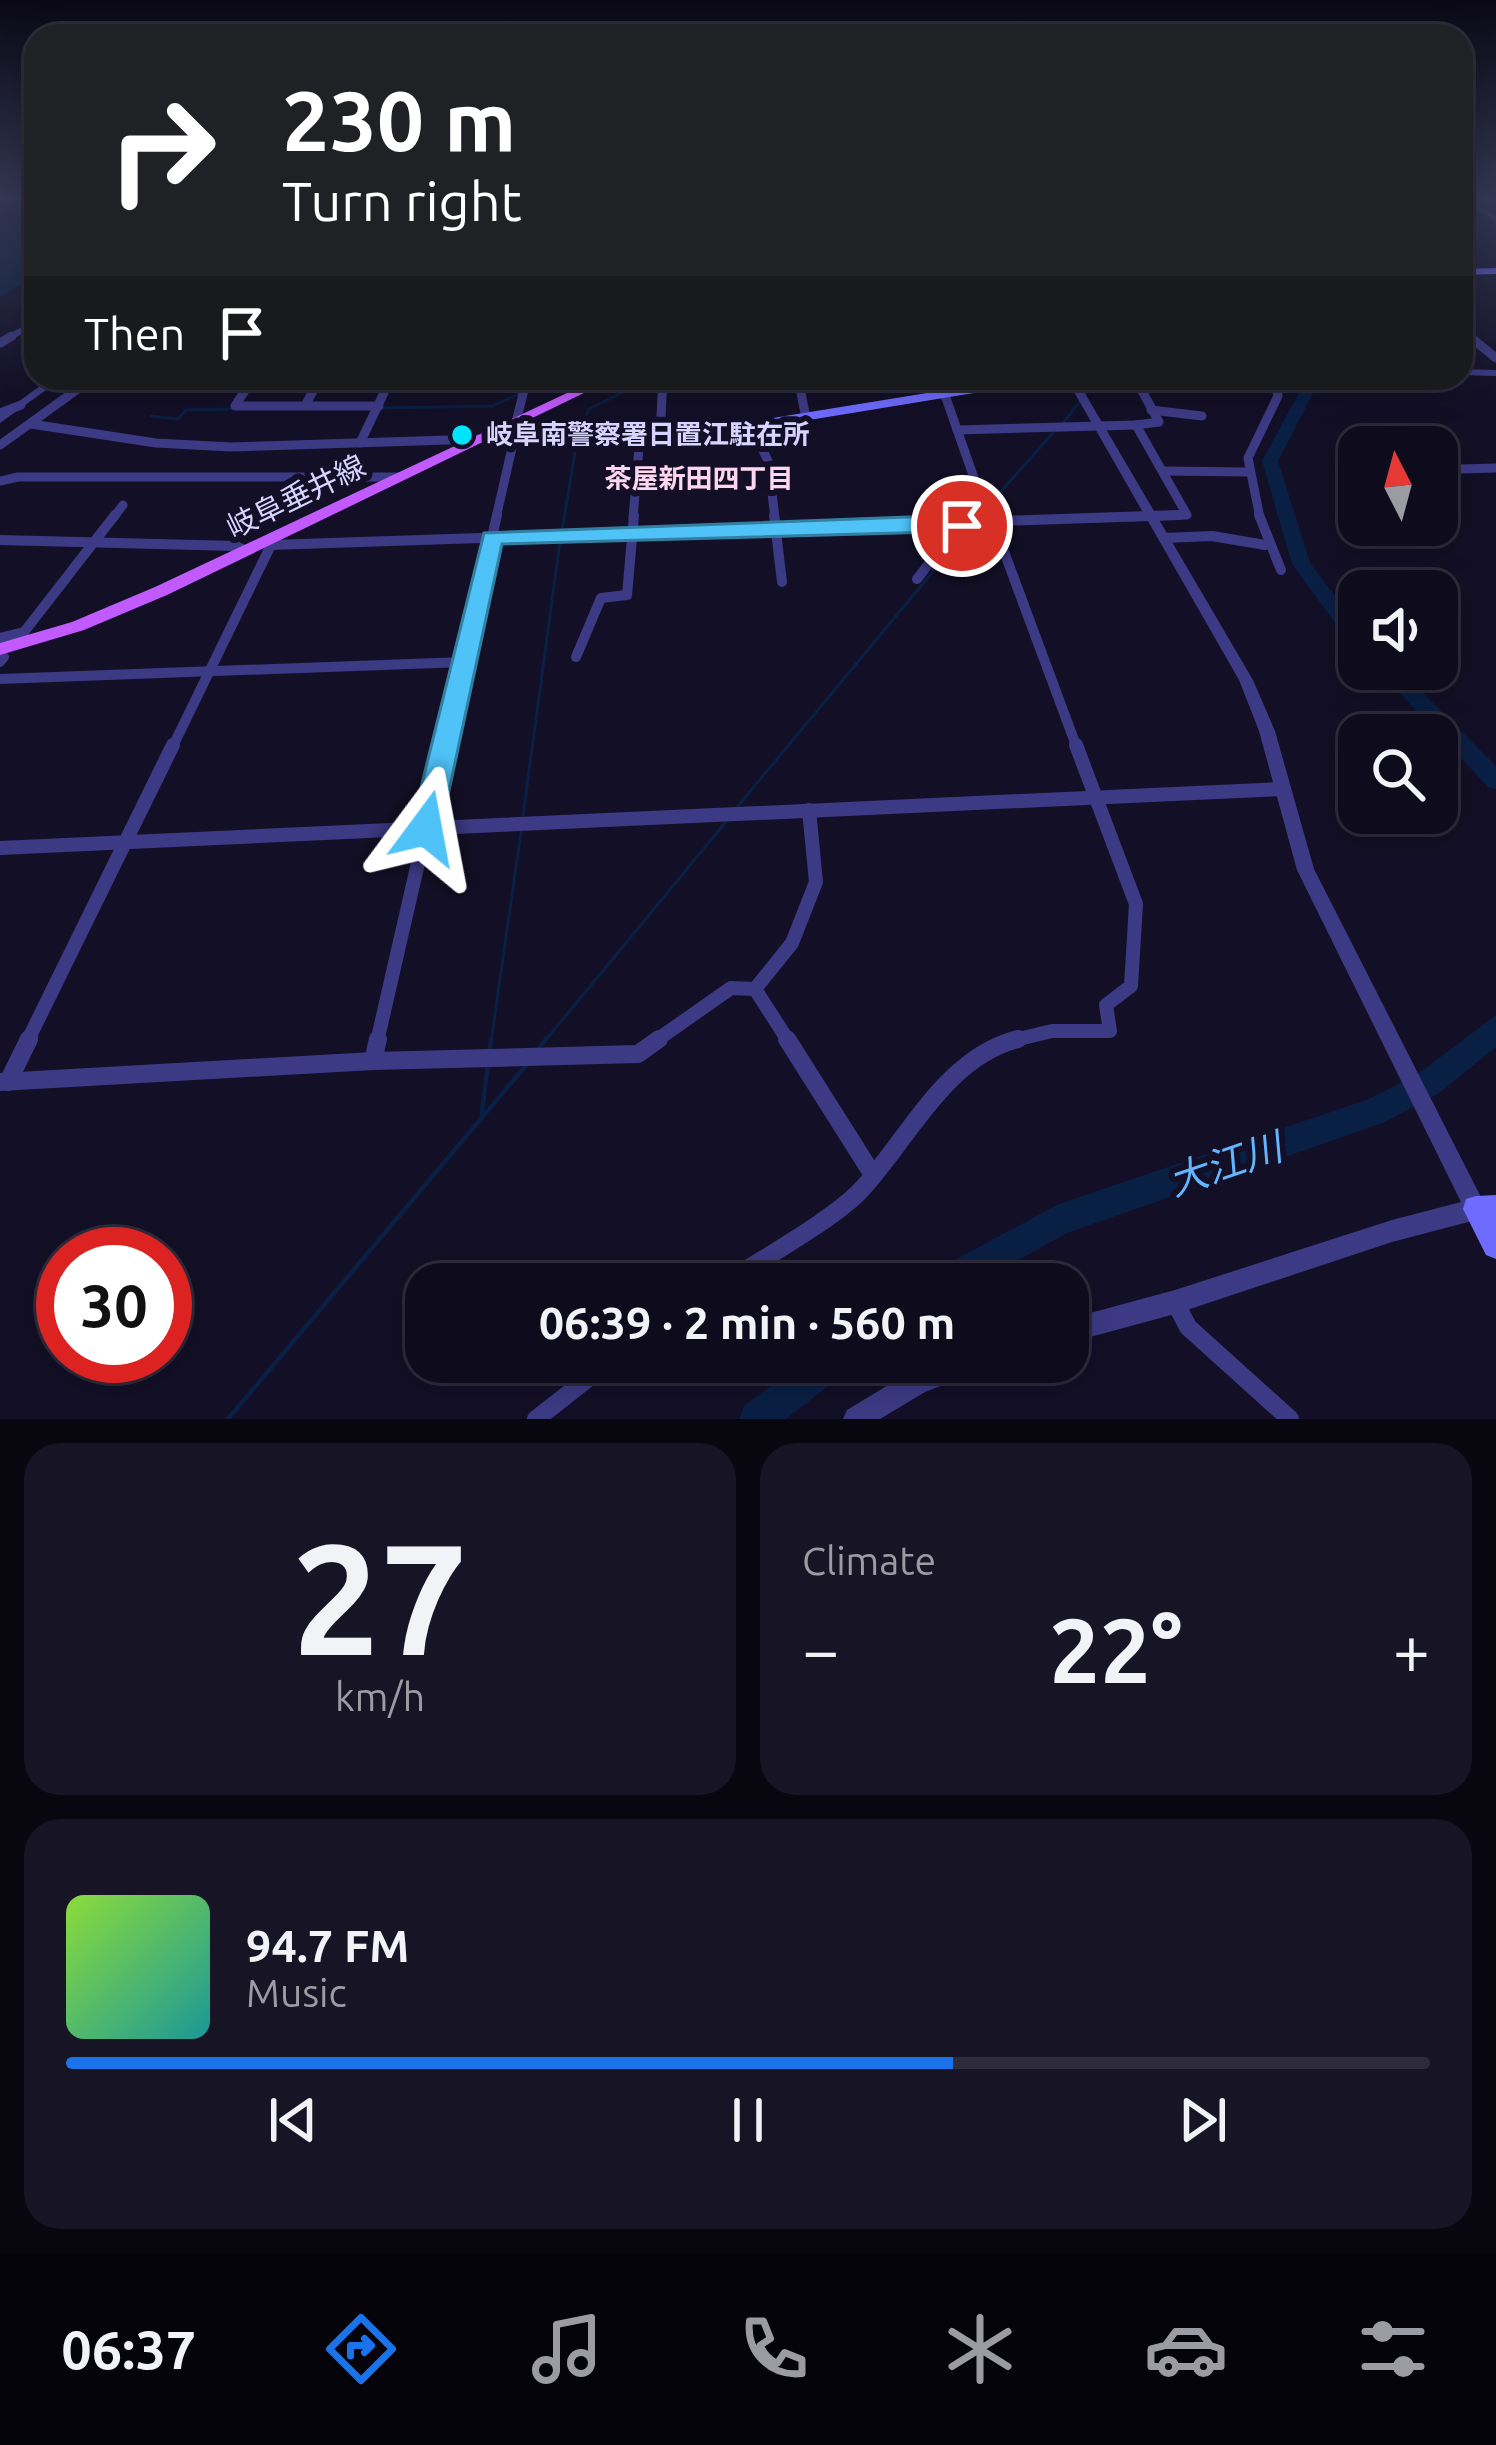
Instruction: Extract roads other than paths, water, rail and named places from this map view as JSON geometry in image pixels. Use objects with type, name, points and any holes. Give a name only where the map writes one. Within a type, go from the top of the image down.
[{"type":"main road","name":"岐阜垂井線","points":[[1,656],[269,543],[479,439],[515,430],[587,390]]},
{"type":"main road","points":[[515,430],[661,435],[752,427],[972,390]]},
{"type":"main road","points":[[1486,1209],[1496,1245]]},
{"type":"street","points":[[0,417],[41,390]]},
{"type":"street","points":[[0,448],[76,390]]},
{"type":"street","points":[[245,390],[235,406],[379,406]]},
{"type":"street","points":[[306,404],[314,390]]},
{"type":"street","points":[[360,443],[386,390]]},
{"type":"street","points":[[373,1061],[524,390]]},
{"type":"street","points":[[661,435],[663,390]]},
{"type":"street","points":[[800,390],[806,418]]},
{"type":"street","points":[[755,1263],[860,1192],[924,1104],[999,1044],[1052,1031],[1110,1031],[1106,1005],[1131,986],[1136,912],[1097,797],[940,390]]},
{"type":"street","points":[[1078,390],[1246,680],[1267,731],[1306,870],[1459,1173],[1486,1209],[1392,1231],[1089,1325]]},
{"type":"street","points":[[957,430],[1158,424],[1138,390]]},
{"type":"street","points":[[1277,390],[1278,396],[1254,442],[1247,472],[1261,509],[1265,544],[1281,570]]},
{"type":"street","points":[[1151,410],[1202,416]]},
{"type":"street","points":[[31,424],[156,443],[231,447],[479,439]]},
{"type":"street","points":[[4,1082],[127,842],[269,543],[1190,512],[1136,425]]},
{"type":"street","points":[[752,427],[768,460],[782,582]]},
{"type":"street","points":[[576,657],[601,598],[627,595],[640,436]]},
{"type":"street","points":[[1460,469],[1496,468]]},
{"type":"street","points":[[1165,471],[1247,472]]},
{"type":"street","points":[[0,481],[18,477],[399,477]]},
{"type":"street","points":[[0,638],[23,634],[123,506]]},
{"type":"street","points":[[917,579],[961,522]]},
{"type":"street","points":[[1164,538],[1212,536],[1265,544]]},
{"type":"street","points":[[0,540],[91,546],[236,546],[246,551]]},
{"type":"street","points":[[0,679],[464,662]]},
{"type":"street","points":[[0,848],[1282,789]]},
{"type":"street","points":[[755,988],[792,943],[816,882],[809,810]]},
{"type":"street","points":[[4,1082],[373,1061],[638,1054],[731,988],[755,988]]},
{"type":"street","points":[[755,988],[873,1175]]},
{"type":"street","points":[[1175,1302],[1188,1327],[1289,1419]]},
{"type":"street","points":[[536,1419],[583,1383]]},
{"type":"street","points":[[856,1419],[915,1383]]},
{"type":"water","points":[[0,265],[24,265],[24,282],[0,297]]},
{"type":"waterway","points":[[580,431],[589,409],[628,390]]},
{"type":"waterway","name":"大江川","points":[[1308,390],[1270,461],[1301,564],[1338,613]]},
{"type":"waterway","points":[[381,408],[492,406],[519,394]]},
{"type":"waterway","points":[[1064,422],[1080,401]]},
{"type":"waterway","points":[[151,416],[178,419],[186,410],[234,409]]},
{"type":"waterway","points":[[988,506],[1053,433]]},
{"type":"waterway","points":[[562,531],[577,440]]},
{"type":"waterway","points":[[738,806],[970,527]]},
{"type":"waterway","points":[[523,816],[560,541]]},
{"type":"waterway","name":"大江川","points":[[1408,690],[1496,780]]},
{"type":"waterway","points":[[544,1042],[725,823]]},
{"type":"waterway","points":[[491,1042],[521,832]]},
{"type":"waterway","name":"大江川","points":[[982,1263],[1059,1220],[1375,1112],[1429,1083],[1496,1029]]},
{"type":"waterway","points":[[490,1048],[491,1039]]},
{"type":"waterway","points":[[540,1047],[546,1039]]},
{"type":"waterway","points":[[481,1119],[488,1064]]},
{"type":"waterway","points":[[481,1119],[527,1064]]},
{"type":"waterway","points":[[228,1419],[481,1119]]},
{"type":"waterway","name":"大江川","points":[[757,1419],[804,1383]]},
{"type":"place","name":"岐阜南警察署日置江駐在所","points":[[462,435]]},
{"type":"district","name":"茶屋新田四丁目","points":[[699,479]]}]
